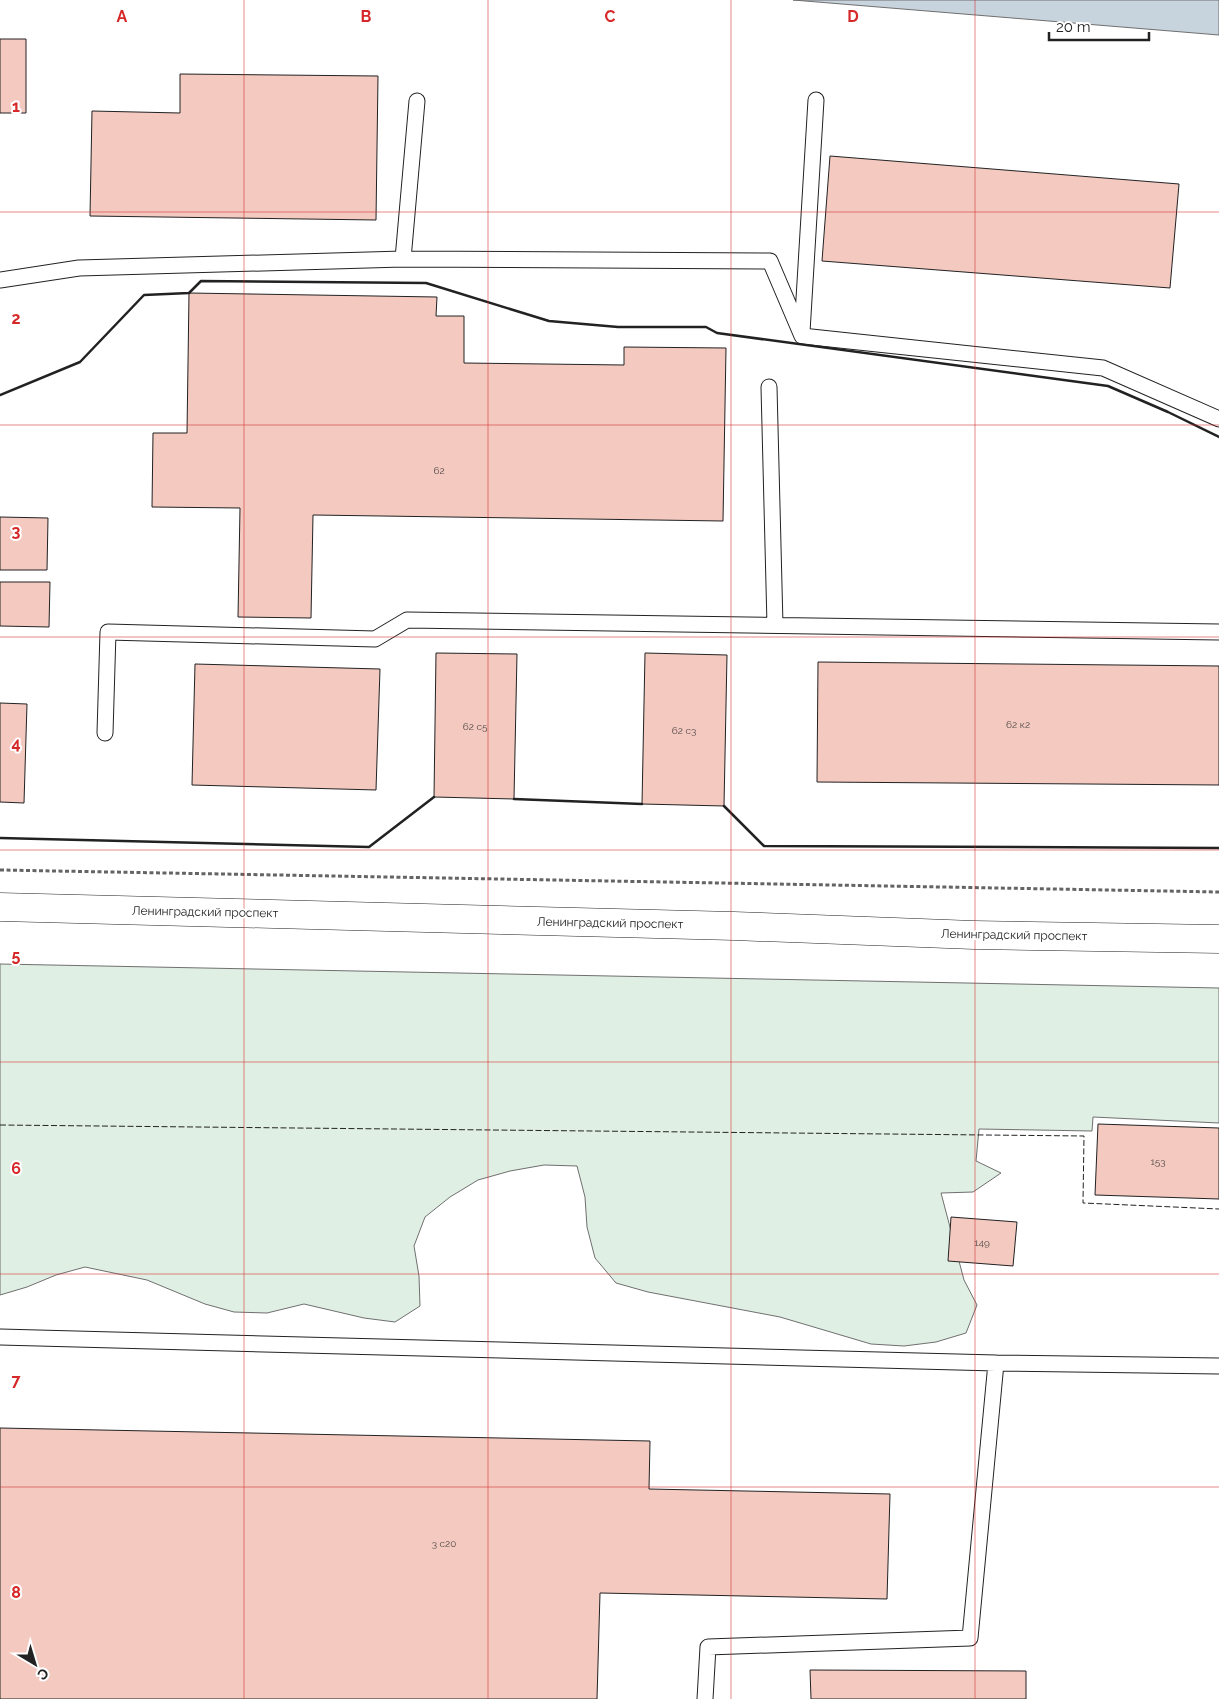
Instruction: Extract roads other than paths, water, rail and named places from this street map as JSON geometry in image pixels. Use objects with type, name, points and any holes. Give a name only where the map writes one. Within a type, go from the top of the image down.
[{"type":"main road","name":"Ленинградский проспект","points":[[0,907],[734,926],[974,935],[1219,939]]},
{"type":"lane","points":[[802,336],[816,100]]},
{"type":"lane","points":[[403,258],[417,101]]},
{"type":"lane","points":[[0,280],[79,268],[403,258],[770,261],[802,336]]},
{"type":"lane","points":[[802,336],[1103,368],[1219,419]]},
{"type":"lane","points":[[768,387],[774,625]]},
{"type":"lane","points":[[105,733],[108,632],[375,639],[408,620],[1219,632]]},
{"type":"lane","points":[[0,1338],[996,1363],[1219,1366]]},
{"type":"lane","points":[[706,1699],[708,1647],[970,1638],[996,1363]]}]
